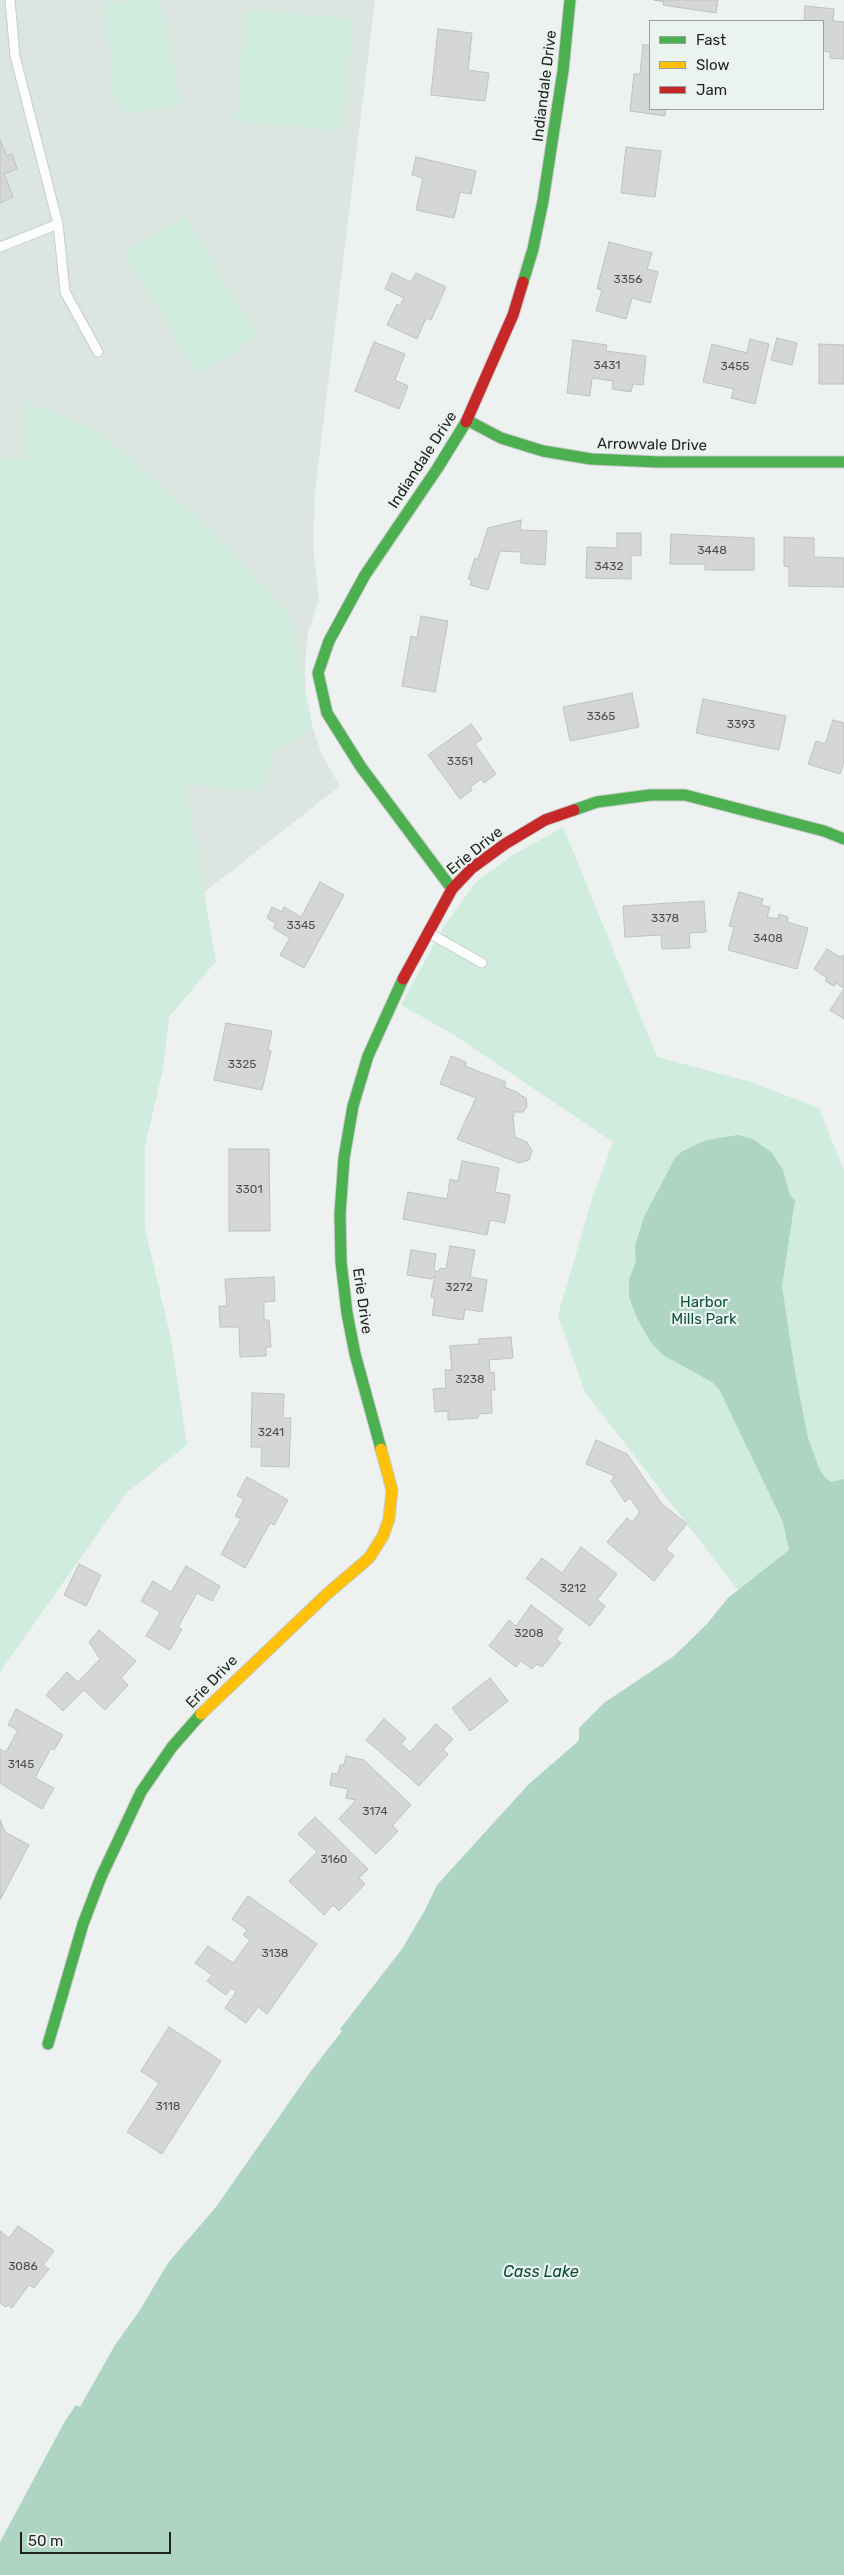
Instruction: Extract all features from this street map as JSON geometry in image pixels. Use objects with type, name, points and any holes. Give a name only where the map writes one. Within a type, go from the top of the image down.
[{"type":"street","name":"Indiandale Drive","points":[[452,889],[362,767],[327,713],[318,673],[328,641],[365,574],[437,469],[467,420],[513,315],[533,249],[554,135],[570,0]]},
{"type":"street","name":"Arrowvale Drive","points":[[467,420],[501,438],[543,451],[591,459],[659,462],[844,462]]},
{"type":"street","name":"Erie Drive","points":[[48,2044],[83,1924],[101,1877],[141,1792],[172,1747],[210,1703],[320,1600],[369,1558],[383,1536],[387,1524],[392,1490],[355,1354],[347,1313],[341,1262],[342,1186],[353,1106],[368,1056],[395,993],[452,889],[472,868],[505,844],[545,820],[597,802],[650,795],[685,795],[719,802],[824,830],[844,840]]},
{"type":"lane","points":[[10,0],[15,56],[58,224],[65,292],[98,352]]},
{"type":"lane","points":[[0,247],[58,224]]},
{"type":"lane","points":[[427,932],[482,963]]},
{"type":"shaded area","points":[[0,0],[375,0],[315,491],[313,547],[319,600],[308,632],[305,663],[306,696],[313,729],[323,757],[340,786],[0,1052]]},
{"type":"green space","points":[[160,0],[181,105],[128,113],[113,98],[105,3]]},
{"type":"green space","points":[[246,10],[352,19],[342,131],[236,121]]},
{"type":"green space","points":[[184,216],[258,337],[198,373],[124,253]]},
{"type":"green space","points":[[25,402],[97,430],[212,531],[289,615],[313,729],[275,750],[260,791],[185,784],[216,961],[169,1017],[163,1069],[145,1146],[145,1229],[171,1339],[187,1445],[127,1492],[0,1672],[0,459],[25,459]]},
{"type":"green space","name":"Harbor Mills Park","points":[[563,827],[657,1057],[751,1082],[819,1108],[844,1171],[844,1479],[785,1556],[738,1590],[585,1392],[558,1315],[593,1196],[613,1142],[451,1033],[401,1005],[444,926],[476,882],[513,855]]},
{"type":"water","name":"Cass Lake","points":[[738,1135],[753,1139],[772,1153],[783,1170],[790,1196],[795,1200],[782,1286],[795,1372],[808,1438],[820,1470],[825,1478],[831,1482],[844,1479],[844,2575],[0,2575],[0,2542],[65,2421],[76,2405],[80,2407],[115,2345],[138,2313],[168,2263],[216,2207],[311,2071],[342,2031],[340,2029],[402,1949],[437,1885],[529,1784],[579,1740],[579,1728],[604,1703],[674,1656],[706,1625],[728,1598],[789,1550],[783,1522],[720,1391],[712,1382],[663,1355],[650,1341],[637,1318],[629,1297],[629,1279],[636,1262],[635,1246],[644,1217],[675,1158],[681,1152],[706,1140]]},
{"type":"building","points":[[654,0],[718,0],[716,13],[663,5],[664,2]]},
{"type":"building","points":[[805,6],[834,9],[833,21],[844,22],[844,59],[830,58],[830,52],[824,51],[824,20],[804,20]]},
{"type":"building","points":[[438,29],[472,33],[468,70],[489,73],[485,101],[431,95]]},
{"type":"building","points":[[643,45],[649,45],[649,110],[666,110],[665,116],[630,111],[634,74],[640,74]]},
{"type":"building","points":[[0,140],[7,156],[12,154],[17,169],[4,174],[13,197],[0,203]]},
{"type":"building","points":[[626,147],[661,151],[655,197],[621,193]]},
{"type":"building","points":[[416,157],[476,171],[471,194],[460,192],[454,218],[416,210],[423,178],[412,175]]},
{"type":"building","points":[[609,242],[652,253],[647,269],[658,272],[650,303],[632,298],[626,319],[596,311],[602,290],[597,289]]},
{"type":"building","points":[[392,273],[411,282],[416,273],[446,287],[431,320],[426,318],[417,339],[387,325],[397,304],[400,306],[404,298],[385,289]]},
{"type":"building","points":[[777,338],[797,343],[792,365],[771,360]]},
{"type":"building","points":[[750,339],[769,344],[755,404],[731,398],[734,389],[703,382],[712,344],[747,353]]},
{"type":"building","points":[[573,340],[607,345],[606,351],[646,356],[643,385],[633,384],[631,392],[612,389],[613,381],[592,378],[590,396],[567,393]]},
{"type":"building","points":[[374,342],[405,354],[395,380],[408,386],[399,409],[355,391]]},
{"type":"building","points":[[819,344],[844,345],[844,384],[819,384]]},
{"type":"building","points":[[521,520],[520,530],[547,531],[545,565],[521,563],[521,552],[500,551],[488,590],[470,585],[472,580],[468,579],[475,558],[478,559],[488,528]]},
{"type":"building","points":[[617,533],[641,533],[641,556],[631,555],[631,579],[586,578],[587,547],[617,548]]},
{"type":"building","points":[[671,534],[754,538],[754,570],[705,570],[705,564],[670,564]]},
{"type":"building","points":[[784,537],[814,538],[814,557],[844,558],[844,587],[789,586],[789,567],[784,566]]},
{"type":"building","points":[[421,616],[448,621],[435,692],[402,686],[411,636],[417,638]]},
{"type":"building","points":[[632,693],[639,727],[570,741],[563,707]]},
{"type":"building","points":[[703,699],[786,716],[779,750],[696,733]]},
{"type":"building","points":[[833,720],[844,723],[844,761],[840,774],[808,764],[816,741],[825,744]]},
{"type":"building","points":[[471,724],[482,739],[475,744],[496,774],[484,783],[481,779],[470,787],[472,790],[460,799],[428,755]]},
{"type":"building","points":[[320,882],[344,895],[304,968],[280,955],[290,938],[273,928],[276,923],[267,918],[272,907],[282,912],[284,907],[301,917]]},
{"type":"building","points":[[739,892],[763,899],[761,905],[770,907],[767,917],[778,919],[779,914],[788,917],[787,922],[808,928],[797,969],[728,950],[734,927],[729,926]]},
{"type":"building","points":[[704,901],[706,932],[689,933],[690,948],[662,949],[661,935],[625,937],[623,906]]},
{"type":"building","points":[[827,949],[840,957],[844,955],[844,988],[836,983],[834,986],[825,981],[827,978],[814,969]]},
{"type":"building","points":[[844,989],[844,1019],[830,1010]]},
{"type":"building","points":[[226,1023],[272,1031],[268,1050],[271,1051],[262,1090],[214,1080]]},
{"type":"building","points":[[451,1056],[466,1062],[465,1066],[506,1082],[504,1087],[526,1098],[527,1107],[523,1112],[514,1112],[513,1118],[515,1137],[527,1142],[532,1151],[529,1160],[519,1163],[457,1139],[476,1098],[440,1084]]},
{"type":"building","points":[[229,1149],[269,1149],[270,1231],[229,1231]]},
{"type":"building","points":[[462,1161],[499,1168],[495,1192],[510,1195],[505,1223],[490,1220],[487,1235],[403,1219],[408,1192],[447,1199],[450,1179],[458,1181]]},
{"type":"building","points":[[450,1246],[475,1250],[470,1277],[487,1280],[482,1312],[465,1309],[463,1320],[432,1315],[435,1298],[431,1297],[435,1275],[432,1279],[407,1275],[411,1250],[436,1254],[434,1270],[439,1272],[440,1268],[446,1269]]},
{"type":"building","points":[[274,1277],[275,1301],[264,1302],[264,1320],[269,1320],[271,1347],[266,1347],[266,1356],[240,1357],[239,1327],[220,1327],[219,1306],[227,1306],[225,1279]]},
{"type":"building","points":[[511,1337],[513,1358],[489,1360],[490,1373],[494,1372],[495,1390],[491,1390],[492,1413],[478,1414],[478,1418],[448,1420],[448,1411],[435,1412],[433,1389],[446,1388],[445,1370],[452,1370],[450,1346],[479,1344],[479,1339]]},
{"type":"building","points":[[252,1393],[284,1394],[283,1418],[291,1418],[289,1467],[261,1466],[262,1447],[251,1447]]},
{"type":"building","points":[[596,1440],[627,1454],[662,1504],[687,1524],[666,1549],[674,1556],[654,1581],[607,1542],[627,1518],[632,1522],[640,1512],[630,1498],[625,1502],[611,1481],[615,1476],[586,1464]]},
{"type":"building","points":[[247,1477],[288,1500],[274,1525],[270,1523],[245,1568],[221,1554],[241,1519],[235,1516],[244,1499],[237,1495]]},
{"type":"building","points":[[581,1547],[617,1574],[597,1600],[605,1606],[590,1626],[526,1578],[542,1558],[562,1573]]},
{"type":"building","points":[[79,1564],[101,1575],[86,1606],[64,1595]]},
{"type":"building","points":[[186,1566],[220,1586],[212,1601],[197,1593],[178,1627],[182,1629],[170,1650],[146,1636],[160,1612],[141,1601],[153,1581],[171,1592]]},
{"type":"building","points":[[531,1605],[563,1629],[556,1639],[561,1643],[542,1667],[537,1664],[532,1669],[521,1661],[516,1667],[489,1646],[509,1620],[516,1626]]},
{"type":"building","points":[[99,1630],[136,1661],[121,1678],[128,1685],[105,1710],[84,1690],[63,1711],[46,1695],[67,1672],[78,1682],[100,1659],[89,1642]]},
{"type":"building","points":[[490,1678],[508,1701],[470,1731],[452,1708]]},
{"type":"building","points":[[16,1709],[63,1735],[54,1750],[51,1748],[35,1778],[54,1788],[42,1809],[0,1783],[0,1749],[6,1752],[18,1730],[8,1725]]},
{"type":"building","points":[[384,1719],[406,1738],[401,1744],[410,1752],[436,1724],[453,1739],[443,1750],[448,1754],[419,1786],[366,1740]]},
{"type":"building","points":[[346,1756],[364,1760],[411,1805],[392,1826],[398,1831],[376,1854],[339,1819],[356,1800],[346,1798],[348,1789],[330,1785],[332,1773],[338,1774],[340,1765],[344,1765]]},
{"type":"building","points":[[315,1817],[368,1869],[359,1878],[365,1884],[339,1911],[333,1905],[324,1915],[289,1881],[317,1852],[298,1834]]},
{"type":"building","points":[[0,1820],[5,1832],[29,1845],[0,1900]]},
{"type":"building","points":[[248,1896],[317,1944],[267,2014],[258,2007],[246,2023],[225,2008],[236,1992],[231,1988],[226,1995],[207,1981],[212,1975],[195,1963],[208,1946],[233,1963],[250,1940],[243,1935],[247,1930],[232,1919]]},
{"type":"building","points":[[169,2027],[221,2061],[162,2154],[127,2132],[159,2083],[141,2071]]},
{"type":"building","points":[[18,2226],[54,2251],[43,2265],[49,2269],[34,2288],[29,2285],[12,2308],[0,2303],[0,2231],[9,2238]]},
{"type":"traffic: fast","points":[[523,282],[533,249],[543,201],[563,71],[570,0]]},
{"type":"traffic: fast","points":[[467,420],[501,438],[543,451],[591,459],[659,462],[844,462]]},
{"type":"traffic: fast","points":[[452,889],[361,767],[327,713],[318,673],[329,641],[365,575],[437,469],[466,422]]},
{"type":"traffic: fast","points":[[574,810],[597,802],[650,795],[685,795],[824,831],[844,839]]},
{"type":"traffic: fast","points":[[381,1449],[355,1354],[347,1313],[341,1262],[340,1214],[344,1158],[353,1106],[368,1056],[403,979]]},
{"type":"traffic: fast","points":[[48,2044],[83,1924],[101,1877],[141,1792],[172,1747],[201,1714]]},
{"type":"traffic: slow","points":[[201,1714],[327,1594],[369,1558],[383,1536],[389,1519],[392,1490],[381,1449]]},
{"type":"traffic: jam","points":[[466,422],[513,315],[523,282]]},
{"type":"traffic: jam","points":[[403,979],[452,889],[472,868],[505,844],[545,820],[574,810]]}]
